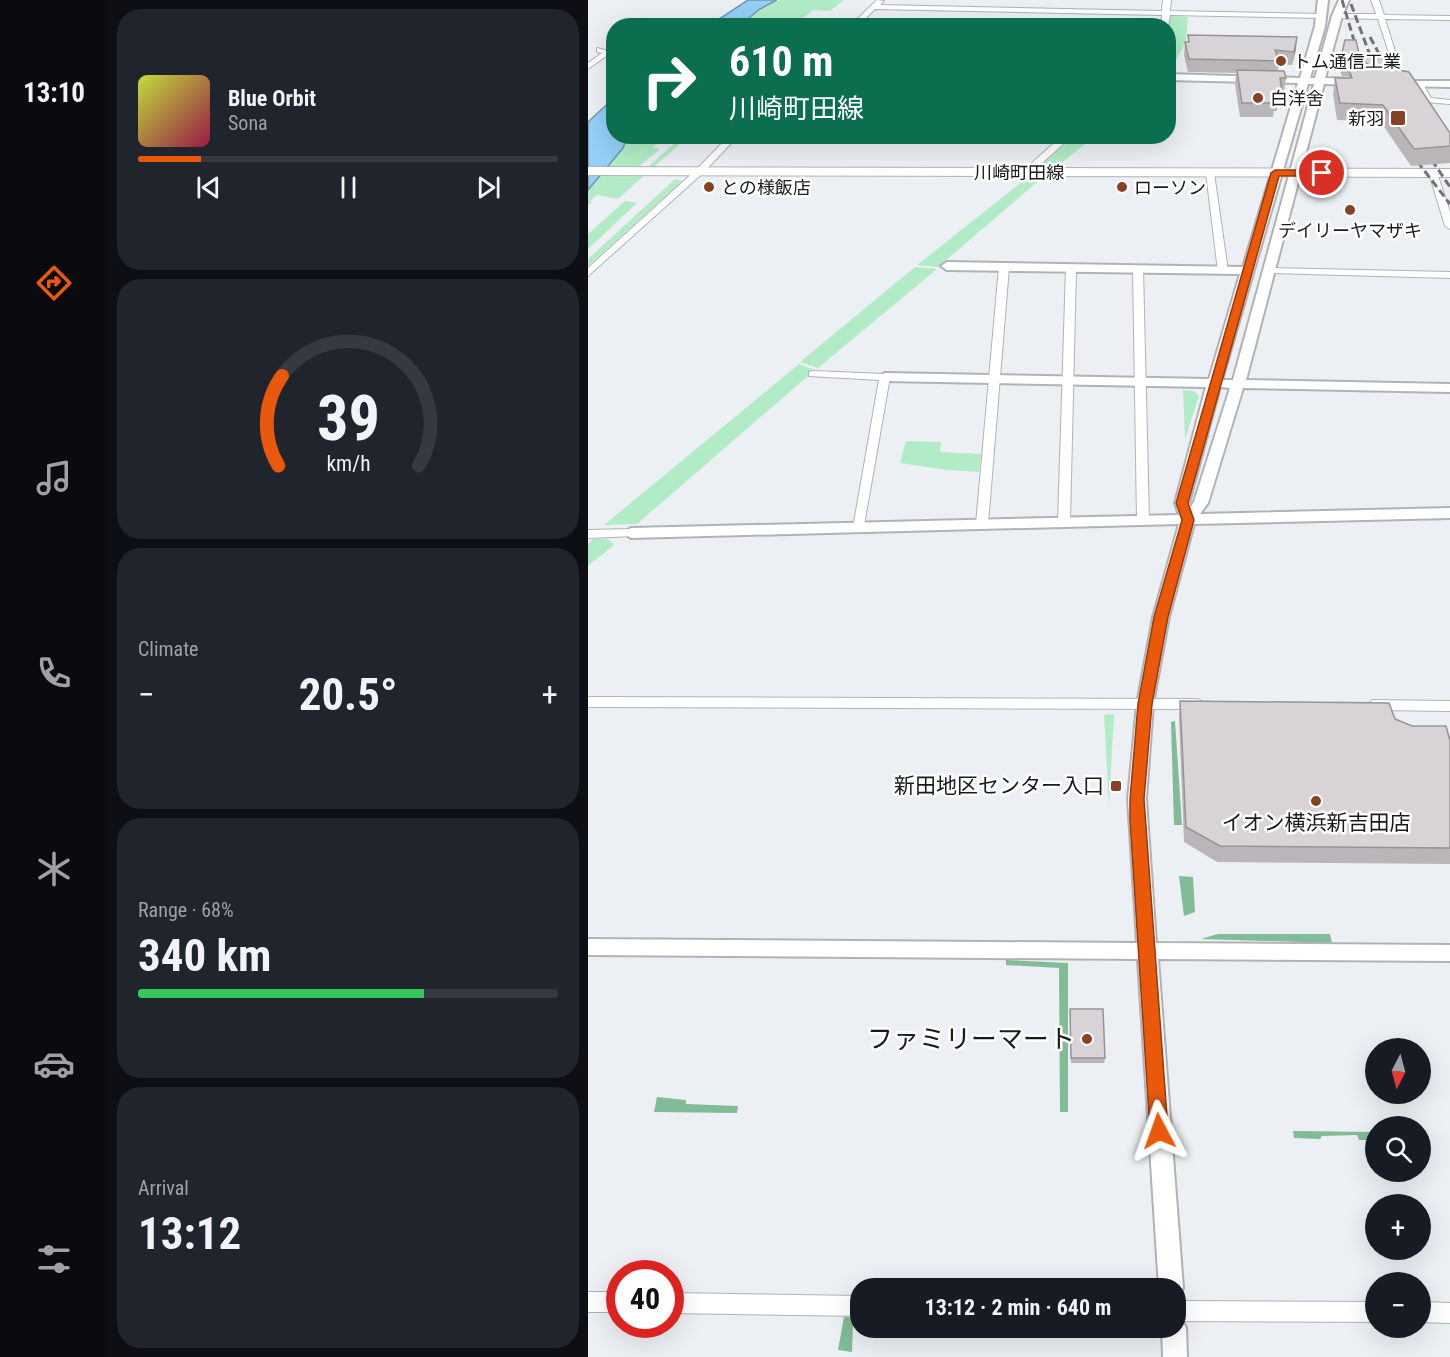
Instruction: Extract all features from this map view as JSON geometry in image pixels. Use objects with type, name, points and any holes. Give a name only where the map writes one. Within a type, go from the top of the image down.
[{"type":"main road","name":"川崎町田線","points":[[588,171],[1450,173]]},
{"type":"street","points":[[672,0],[682,2]]},
{"type":"street","points":[[862,18],[882,0]]},
{"type":"street","points":[[1166,18],[1167,0]]},
{"type":"street","points":[[1188,520],[1182,503],[1322,16],[1323,0]]},
{"type":"street","points":[[1170,1278],[1137,799],[1145,704],[1161,617],[1188,520],[1201,503],[1238,384],[1336,16],[1344,0]]},
{"type":"street","points":[[1375,0],[1403,83],[1450,84]]},
{"type":"street","points":[[874,7],[1322,16]]},
{"type":"street","points":[[1336,16],[1450,18]]},
{"type":"street","points":[[600,50],[606,52]]},
{"type":"street","points":[[588,66],[606,53]]},
{"type":"street","points":[[1176,77],[1360,82]]},
{"type":"street","points":[[1419,84],[1428,100],[1450,102]]},
{"type":"street","points":[[588,273],[700,171],[726,144]]},
{"type":"street","points":[[1026,172],[1059,144]]},
{"type":"street","points":[[1210,173],[1223,271]]},
{"type":"street","points":[[1433,173],[1450,226]]},
{"type":"street","points":[[947,266],[1247,271]]},
{"type":"street","points":[[982,524],[1004,267]]},
{"type":"street","points":[[1064,522],[1071,268]]},
{"type":"street","points":[[1138,269],[1143,520]]},
{"type":"street","points":[[1269,271],[1450,275]]},
{"type":"street","points":[[813,374],[994,380],[1450,388]]},
{"type":"street","points":[[860,528],[885,377]]},
{"type":"street","points":[[588,534],[1450,513]]},
{"type":"street","points":[[588,702],[1215,704]]},
{"type":"street","points":[[1356,705],[1450,706]]},
{"type":"street","points":[[588,947],[1450,954]]},
{"type":"street","points":[[588,1302],[606,1302]]},
{"type":"street","points":[[684,1303],[850,1306]]},
{"type":"street","points":[[1186,1311],[1365,1312]]},
{"type":"street","points":[[1431,1312],[1450,1313]]},
{"type":"street","points":[[1174,1338],[1175,1357]]},
{"type":"green space","points":[[780,0],[844,0],[830,11],[813,10],[803,18],[751,18],[761,9]]},
{"type":"green space","points":[[1169,16],[1188,17],[1186,42],[1176,60],[1176,18],[1169,18]]},
{"type":"green space","points":[[624,144],[657,144],[652,147],[660,149],[630,174],[641,173],[674,144],[680,144],[618,199],[597,195],[588,206],[588,190]]},
{"type":"green space","points":[[1066,144],[1085,144],[1059,165],[1040,165]]},
{"type":"green space","points":[[1028,177],[1043,177],[938,267],[917,265]]},
{"type":"green space","points":[[675,179],[682,181],[588,266],[588,259]]},
{"type":"green space","points":[[625,201],[637,203],[588,249],[588,234]]},
{"type":"green space","points":[[915,267],[937,269],[818,368],[800,362]]},
{"type":"green space","points":[[799,364],[815,370],[637,524],[604,525]]},
{"type":"green space","points":[[1183,390],[1194,391],[1199,396],[1185,439]]},
{"type":"green space","points":[[906,441],[941,442],[940,452],[981,454],[979,472],[900,463]]},
{"type":"green space","points":[[593,539],[608,539],[614,545],[588,566],[588,544]]},
{"type":"green space","points":[[1114,714],[1109,805],[1104,715]]},
{"type":"green space","points":[[1175,721],[1182,825],[1174,825],[1171,722]]},
{"type":"green space","points":[[1179,876],[1193,877],[1195,912],[1184,916]]},
{"type":"green space","points":[[1218,934],[1330,934],[1332,943],[1201,939]]},
{"type":"green space","points":[[1006,960],[1068,963],[1068,1112],[1060,1112],[1059,968],[1006,965]]},
{"type":"green space","points":[[657,1097],[686,1100],[686,1104],[738,1106],[737,1113],[654,1112]]},
{"type":"green space","points":[[1293,1131],[1365,1132],[1365,1140],[1359,1140],[1357,1135],[1322,1136],[1320,1139],[1294,1138]]},
{"type":"green space","points":[[844,1317],[850,1317],[852,1352],[838,1350]]},
{"type":"water","points":[[748,0],[777,0],[749,18],[721,18]]},
{"type":"water","points":[[606,105],[606,144],[624,144],[588,190],[588,122]]},
{"type":"building","points":[[1188,35],[1297,37],[1294,52],[1275,50],[1279,61],[1189,59],[1185,42],[1189,42]]},
{"type":"building","points":[[1345,40],[1356,40],[1360,58],[1397,59],[1400,70],[1409,72],[1450,133],[1450,146],[1414,149],[1383,105],[1340,103],[1335,78],[1352,78],[1349,70],[1363,71],[1370,66],[1363,60],[1345,60],[1342,53]]},
{"type":"building","points":[[1237,70],[1284,71],[1286,78],[1280,78],[1282,91],[1278,91],[1275,103],[1242,103]]},
{"type":"building","name":"イオン横浜新吉田店","points":[[1180,701],[1389,703],[1395,719],[1412,726],[1446,726],[1450,741],[1450,848],[1220,846],[1186,827]]},
{"type":"building","name":"ファミリーマート","points":[[1070,1009],[1103,1009],[1105,1058],[1071,1058]]},
{"type":"railway","points":[[1342,0],[1358,54]]},
{"type":"railway","points":[[1351,4],[1377,74]]},
{"type":"railway","points":[[1370,37],[1390,74]]},
{"type":"railway","points":[[1425,150],[1450,187]]},
{"type":"railway","points":[[1410,152],[1450,204]]},
{"type":"place","name":"トム通信工業","points":[[1281,61]]},
{"type":"place","name":"白洋舍","points":[[1258,98]]},
{"type":"place","name":"新羽","points":[[1398,118]]},
{"type":"place","name":"との様飯店","points":[[709,187]]},
{"type":"place","name":"ローソン","points":[[1122,187]]},
{"type":"place","name":"デイリーヤマザキ","points":[[1350,210]]},
{"type":"place","name":"新田地区センター入口","points":[[1116,786]]},
{"type":"place","name":"イオン横浜新吉田店","points":[[1316,801]]},
{"type":"place","name":"ファミリーマート","points":[[1087,1039]]},
{"type":"route","points":[[1159,1131],[1137,799],[1145,704],[1161,617],[1188,520],[1182,503],[1196,445],[1275,173],[1322,173]]}]
